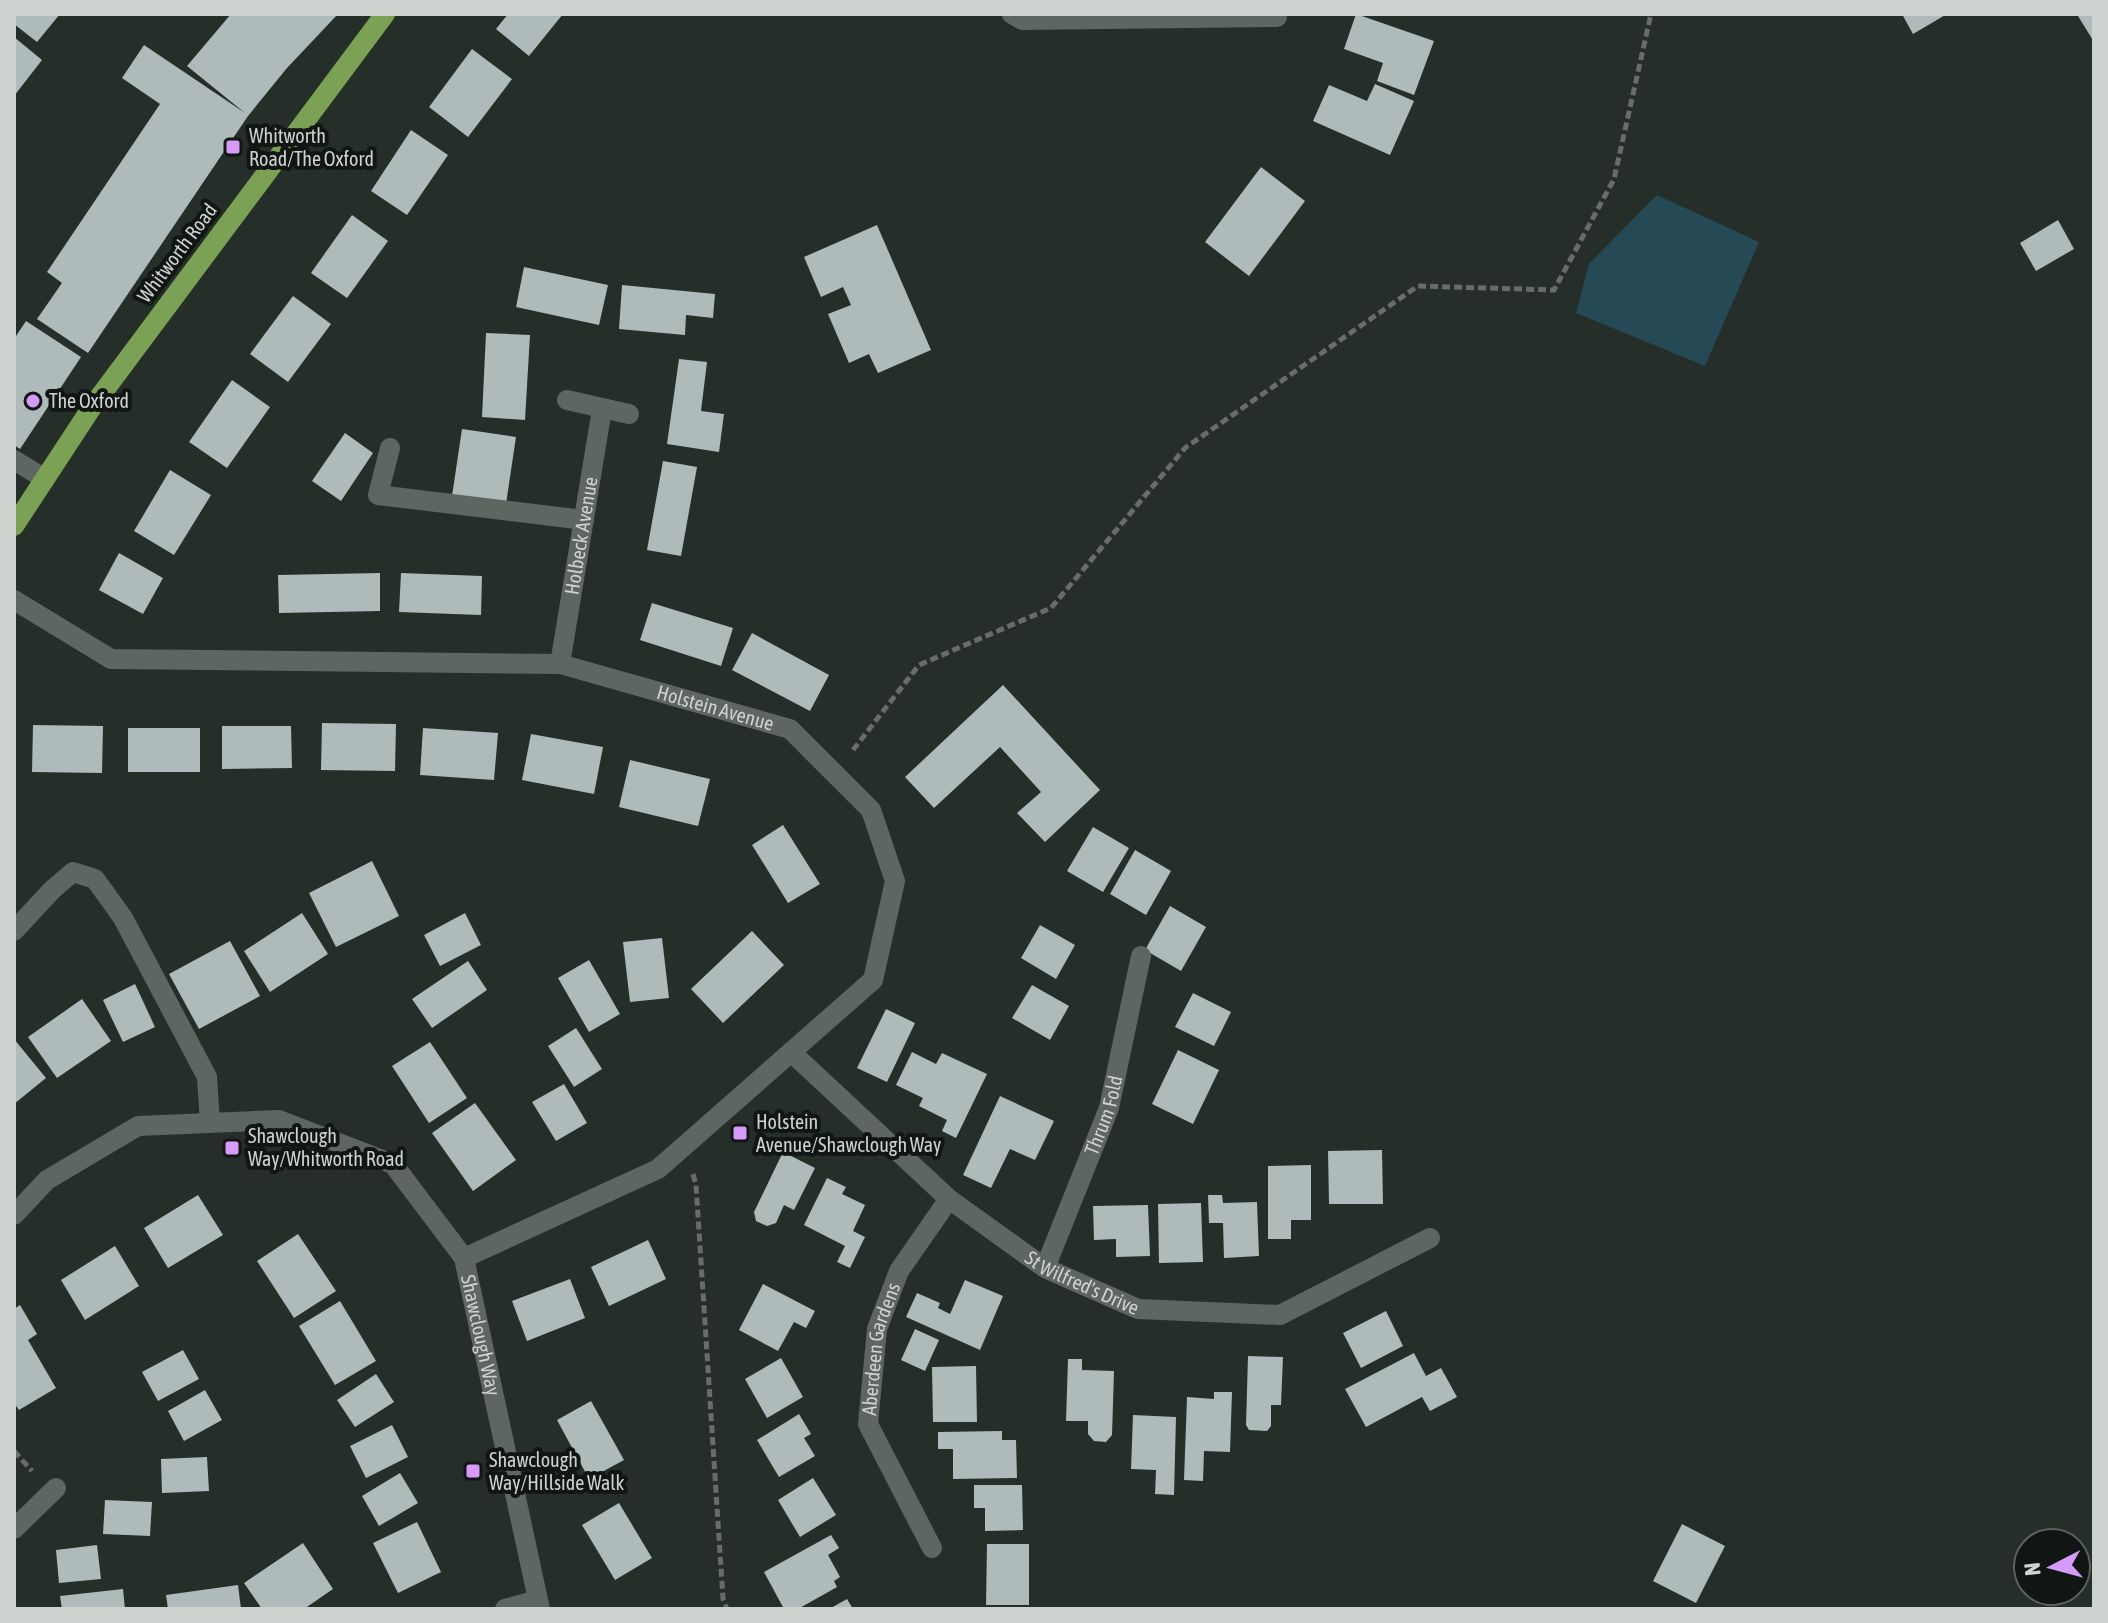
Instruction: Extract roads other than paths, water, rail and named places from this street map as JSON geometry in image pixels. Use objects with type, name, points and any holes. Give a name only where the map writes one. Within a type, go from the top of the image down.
[{"type":"main road","name":"Whitworth Road","points":[[14,526],[20,503],[45,479],[92,407],[385,14]]},
{"type":"street","points":[[1012,14],[1022,20],[1277,17]]},
{"type":"street","points":[[567,400],[629,414]]},
{"type":"street","name":"Holbeck Avenue","points":[[560,664],[602,409]]},
{"type":"street","points":[[390,448],[378,495],[584,520]]},
{"type":"street","points":[[14,460],[45,479]]},
{"type":"street","name":"Holstein Avenue","points":[[14,600],[111,659],[560,664],[790,729],[871,810],[895,881],[873,980],[658,1169],[464,1258]]},
{"type":"street","points":[[14,931],[73,872],[95,879],[123,918],[207,1077],[210,1123]]},
{"type":"street","name":"Thrum Fold","points":[[1045,1268],[1109,1108],[1141,956]]},
{"type":"street","name":"St Wilfred's Drive","points":[[791,1052],[949,1199],[1045,1268],[1138,1309],[1280,1315],[1430,1238]]},
{"type":"street","name":"Shawclough Way","points":[[14,1215],[47,1180],[138,1126],[279,1120],[393,1164],[464,1258],[539,1604]]},
{"type":"street","name":"Aberdeen Gardens","points":[[932,1548],[868,1424],[877,1329],[899,1271],[949,1199]]},
{"type":"street","points":[[14,1529],[56,1488]]},
{"type":"street","points":[[505,1609],[539,1604]]},
{"type":"water","points":[[1657,195],[1759,242],[1705,366],[1576,313],[1589,264]]},
{"type":"place","name":"Whitworth Road/The Oxford","points":[[233,147]]},
{"type":"place","name":"The Oxford","points":[[33,401]]},
{"type":"place","name":"Holstein Avenue/Shawclough Way","points":[[740,1133]]},
{"type":"place","name":"Shawclough Way/Whitworth Road","points":[[232,1148]]},
{"type":"place","name":"Shawclough Way/Hillside Walk","points":[[473,1471]]}]
